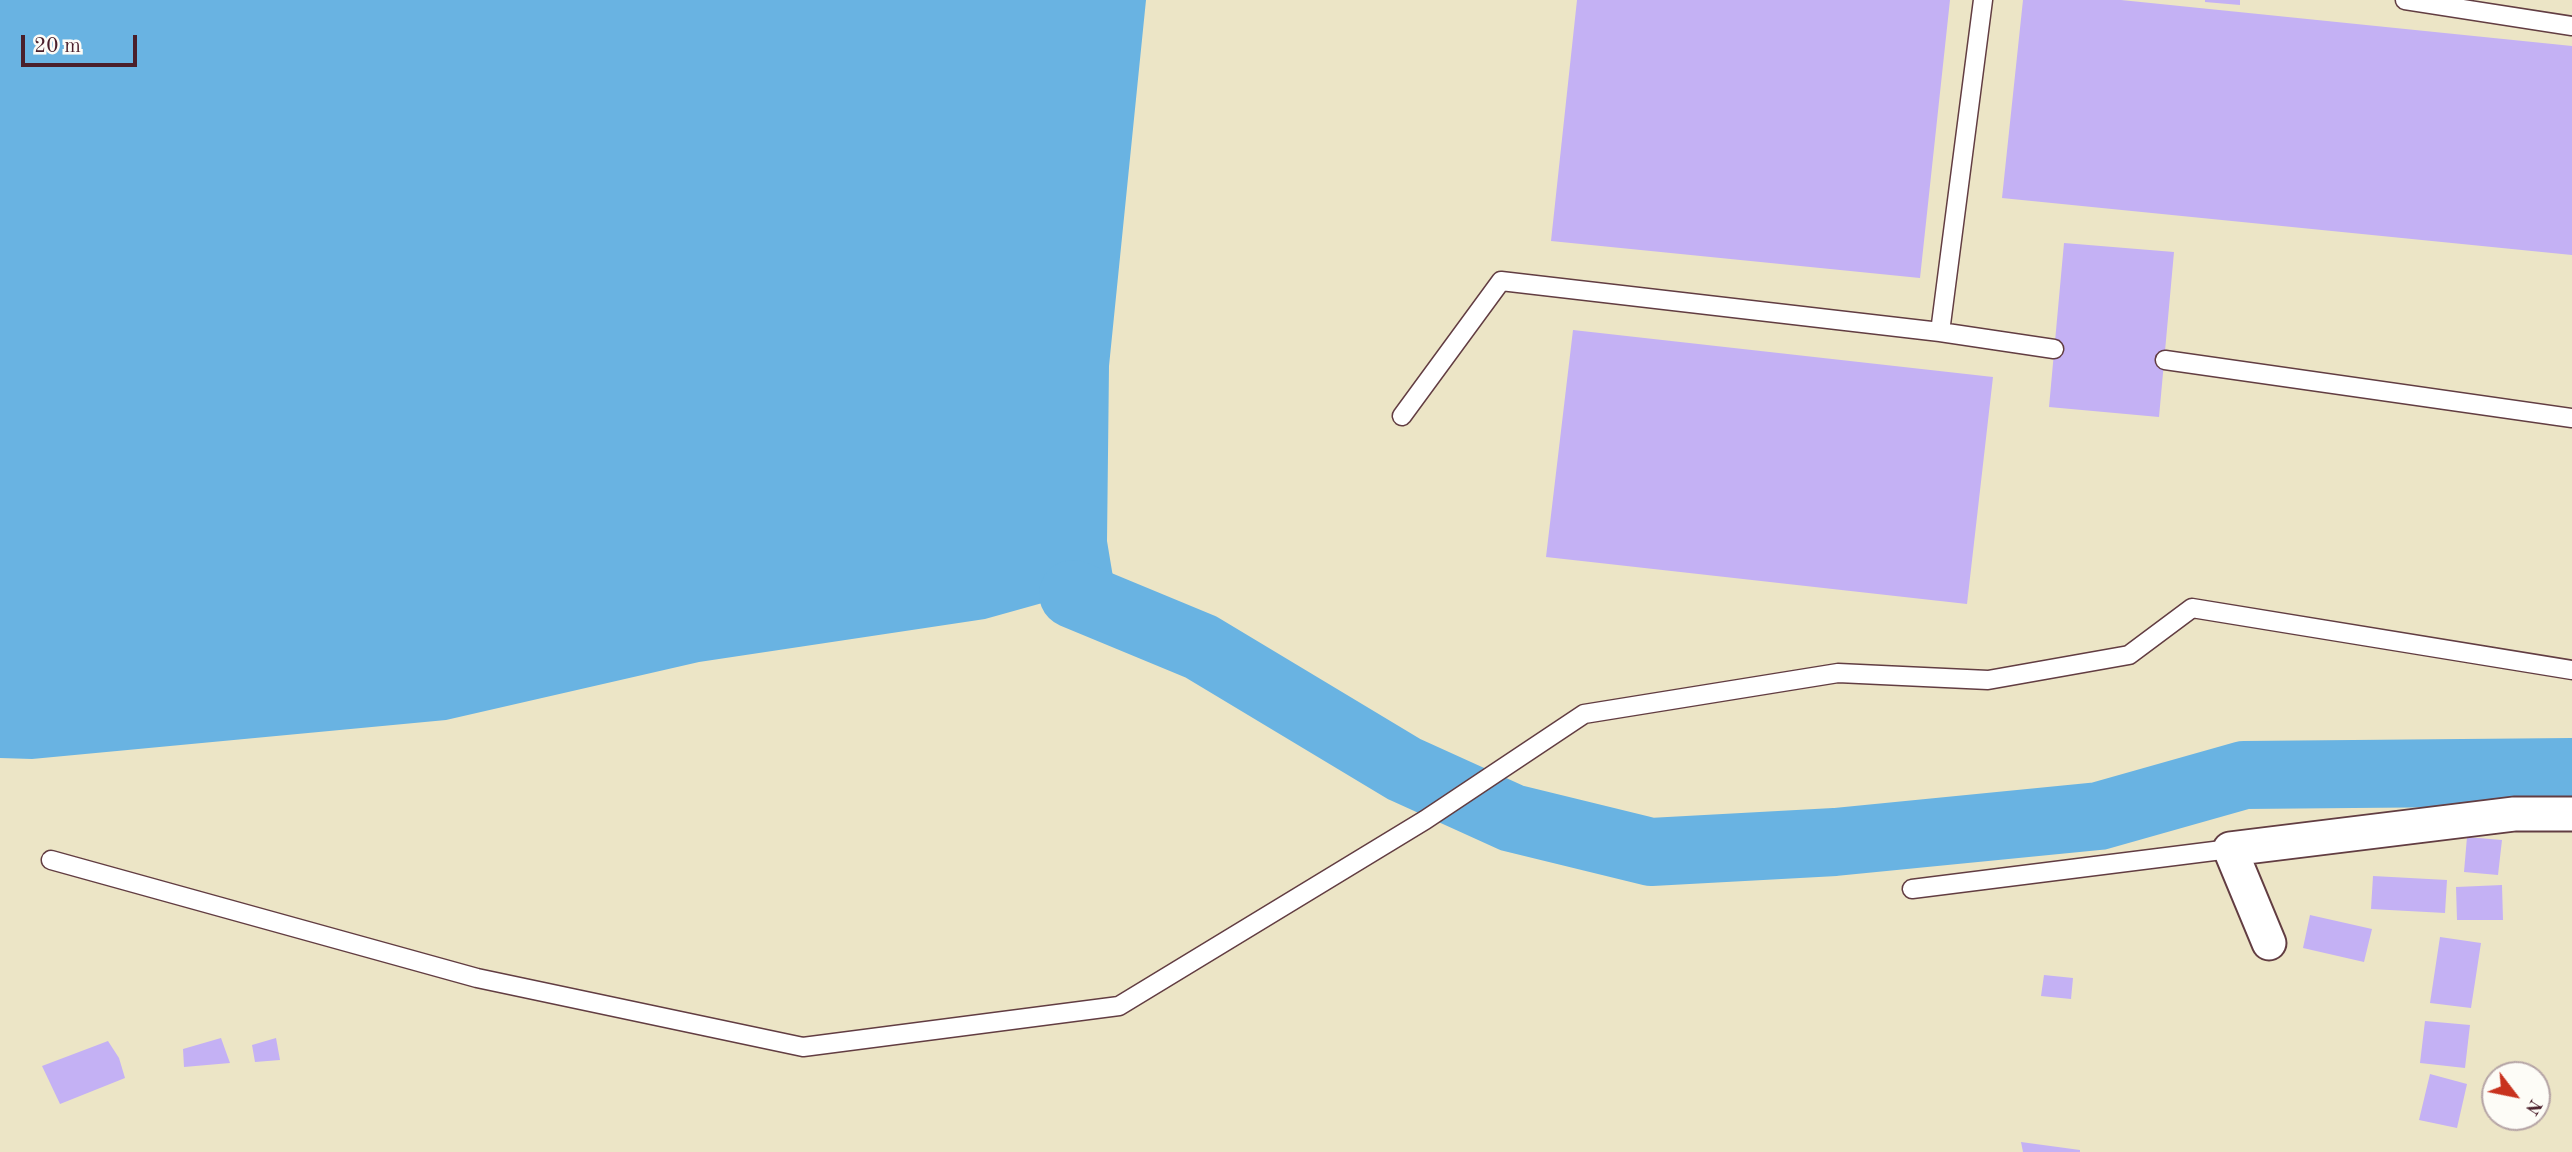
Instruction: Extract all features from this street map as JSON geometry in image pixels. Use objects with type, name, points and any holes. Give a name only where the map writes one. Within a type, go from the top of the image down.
[{"type":"street","points":[[2269,943],[2230,849],[2514,814],[2572,814]]},
{"type":"lane","points":[[1940,332],[1983,0]]},
{"type":"lane","points":[[2405,0],[2572,26]]},
{"type":"lane","points":[[1402,416],[1501,281],[1940,332],[2054,349]]},
{"type":"lane","points":[[2165,360],[2572,418]]},
{"type":"lane","points":[[51,860],[477,978],[803,1047],[1119,1006],[1425,820],[1584,714],[1838,673],[1988,680],[2129,655],[2192,608],[2572,670]]},
{"type":"lane","points":[[1912,889],[2230,849]]},
{"type":"water","points":[[0,0],[1146,0],[1109,366],[1107,541],[1114,583],[985,619],[699,662],[446,720],[32,759],[0,758]]},
{"type":"building","points":[[1577,0],[1950,0],[1920,278],[1551,241]]},
{"type":"building","points":[[2023,0],[2121,0],[2572,46],[2572,255],[2002,198]]},
{"type":"building","points":[[2240,0],[2240,5],[2205,2]]},
{"type":"building","points":[[2064,243],[2174,252],[2159,417],[2049,407]]},
{"type":"building","points":[[1573,330],[1993,377],[1967,604],[1546,557]]},
{"type":"building","points":[[2467,837],[2502,840],[2498,875],[2464,872]]},
{"type":"building","points":[[2373,876],[2447,880],[2445,913],[2371,909]]},
{"type":"building","points":[[2502,885],[2503,920],[2457,920],[2456,887]]},
{"type":"building","points":[[2310,915],[2372,929],[2364,962],[2303,948]]},
{"type":"building","points":[[2440,937],[2481,943],[2471,1008],[2430,1003]]},
{"type":"building","points":[[2044,975],[2073,978],[2071,999],[2041,996]]},
{"type":"building","points":[[2425,1021],[2470,1025],[2465,1068],[2420,1063]]},
{"type":"building","points":[[221,1038],[230,1063],[184,1067],[183,1049]]},
{"type":"building","points":[[276,1038],[280,1060],[255,1062],[252,1045]]},
{"type":"building","points":[[108,1041],[119,1058],[125,1078],[60,1104],[42,1066]]},
{"type":"building","points":[[2430,1074],[2467,1084],[2457,1128],[2419,1120]]},
{"type":"building","points":[[2021,1142],[2080,1150],[2080,1152],[2023,1152]]},
{"type":"waterway","points":[[1073,594],[1201,647],[1404,769],[1512,818],[1651,852],[1835,842],[2099,816],[2244,775],[2572,772]]}]
